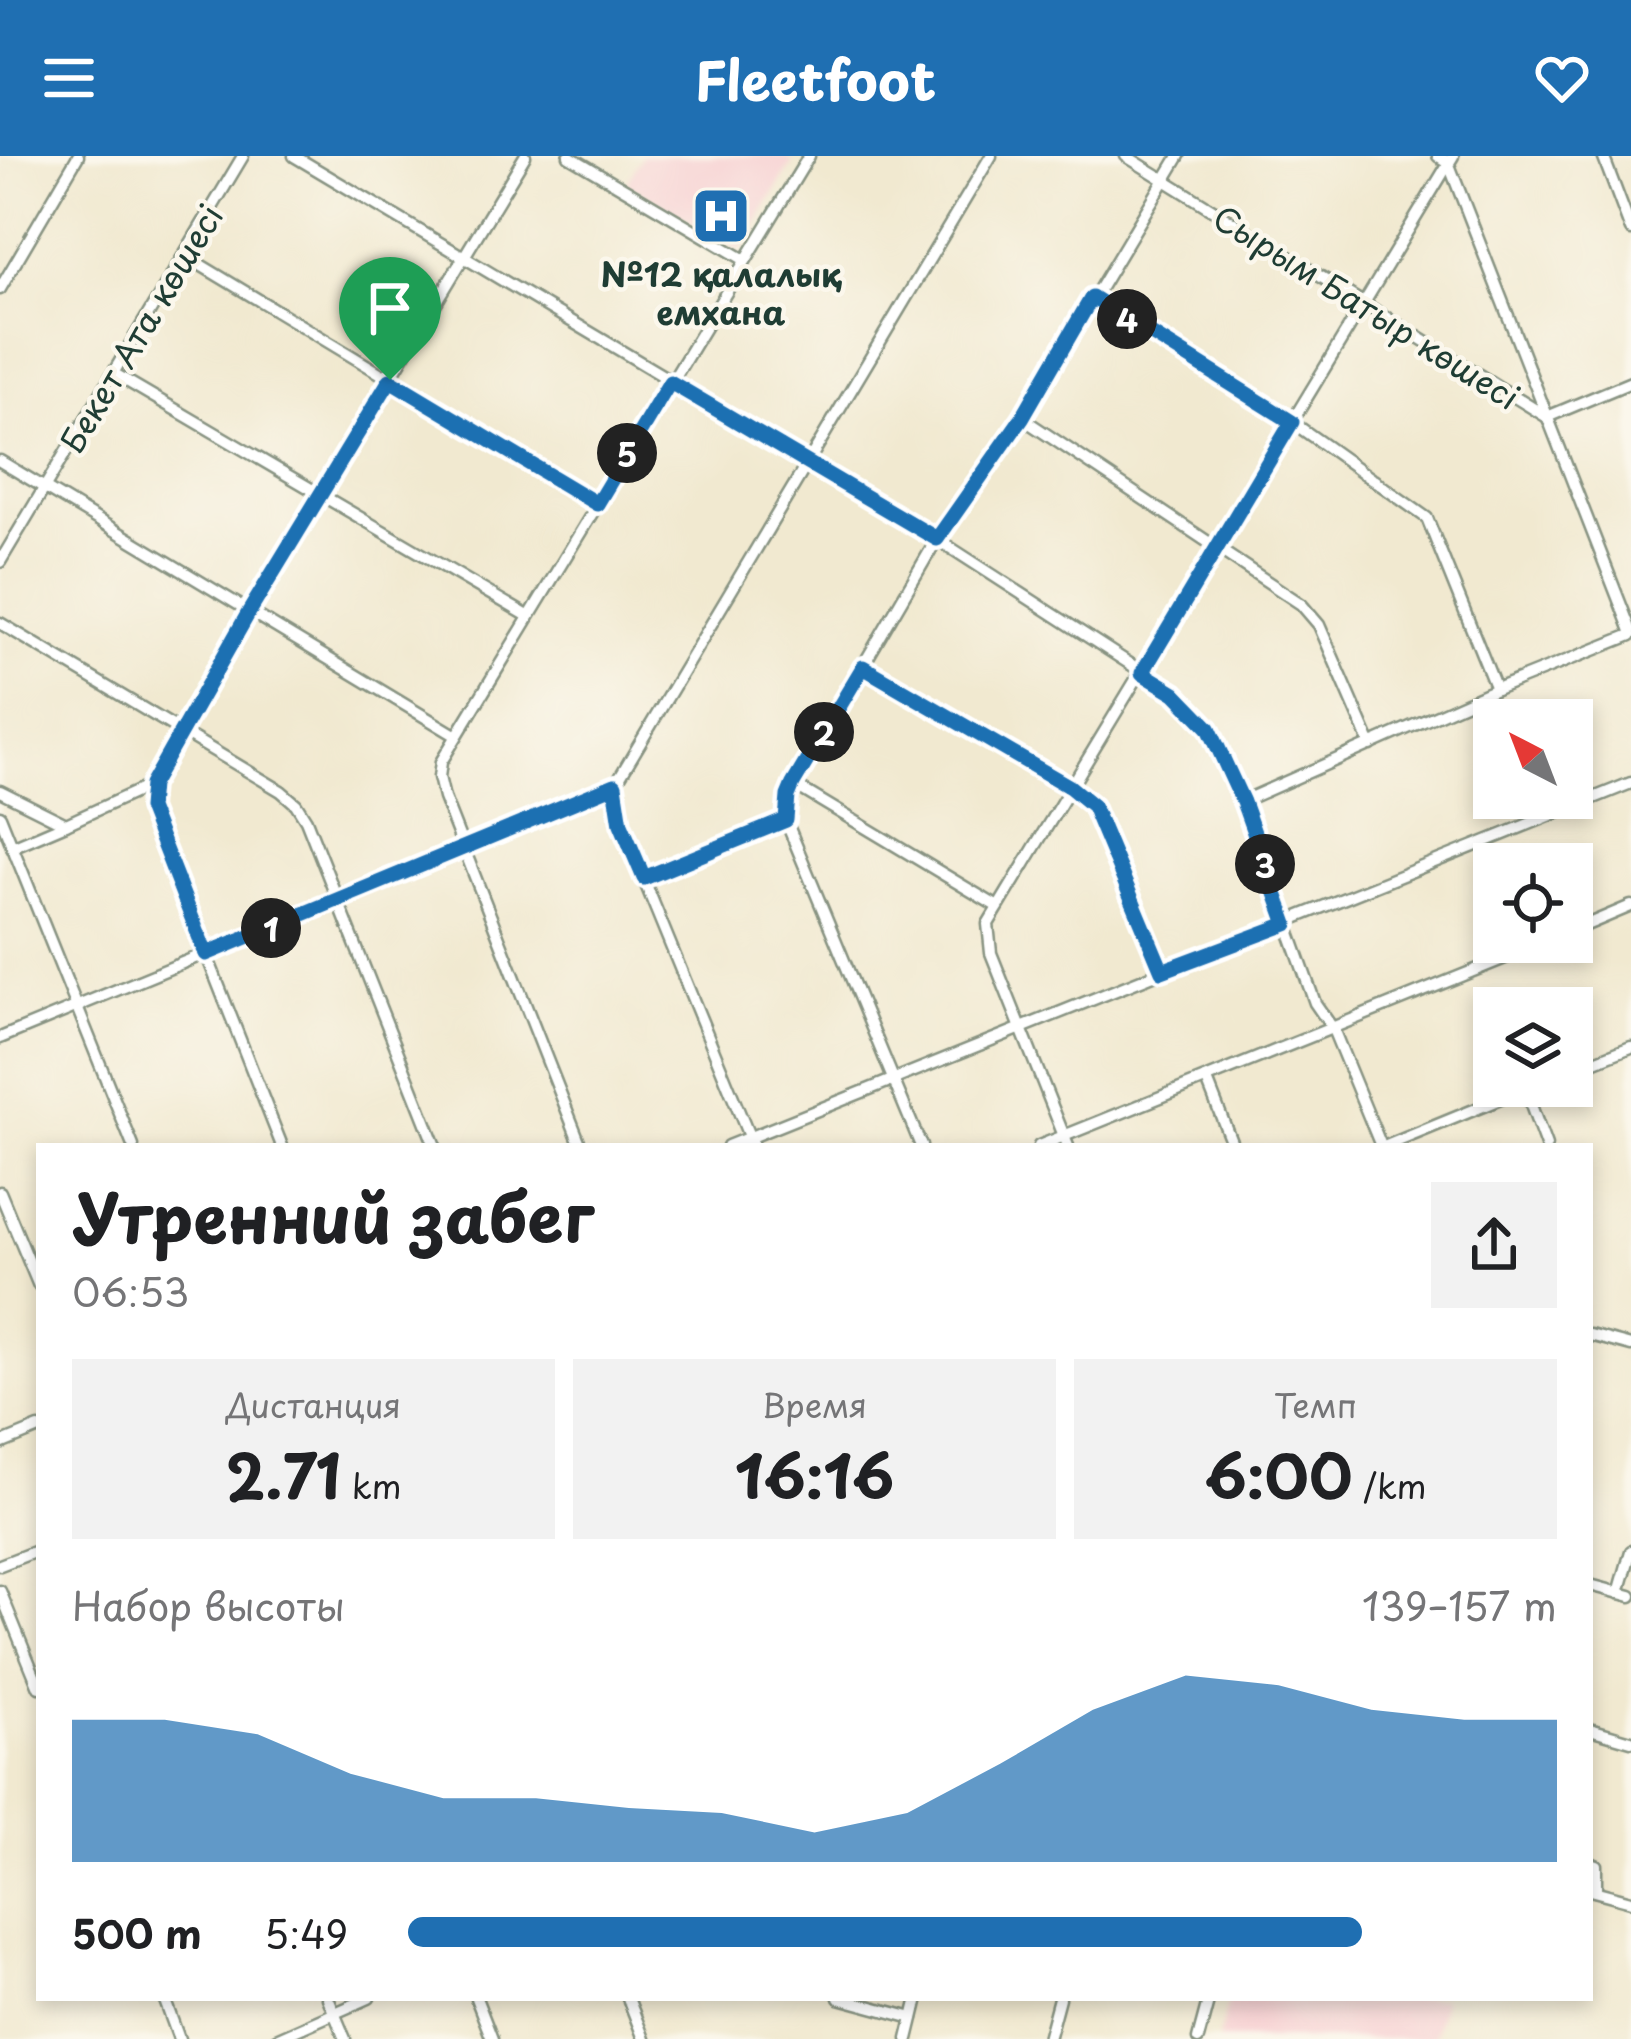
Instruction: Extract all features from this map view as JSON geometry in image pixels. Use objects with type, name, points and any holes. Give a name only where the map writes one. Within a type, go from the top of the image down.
[{"type":"street","points":[[0,289],[78,156]]},
{"type":"street","name":"Бекет Ата көшесі","points":[[0,562],[243,156]]},
{"type":"street","points":[[293,156],[808,460],[1175,693],[1199,716],[1243,802],[1315,1003],[1334,1029],[1382,1143]]},
{"type":"street","points":[[282,1143],[149,808],[151,785],[249,612],[525,156]]},
{"type":"street","points":[[569,156],[745,260]]},
{"type":"street","points":[[580,1143],[464,850],[439,777],[441,763],[809,156]]},
{"type":"street","points":[[0,1038],[615,785],[991,156]]},
{"type":"street","name":"Сырым Батыр көшесі","points":[[1126,156],[1547,417]]},
{"type":"street","points":[[920,1143],[786,820],[788,796],[937,539],[1022,418],[1179,156]]},
{"type":"street","points":[[1603,156],[1631,230]]},
{"type":"street","points":[[1446,158],[988,924],[991,953],[1066,1142],[1494,963]]},
{"type":"street","points":[[1243,802],[1631,633],[1446,158]]},
{"type":"street","points":[[184,255],[597,504]]},
{"type":"street","points":[[1092,297],[1292,422],[1427,518],[1496,689]]},
{"type":"street","points":[[113,373],[528,616]]},
{"type":"street","points":[[1547,417],[1631,382]]},
{"type":"street","points":[[1022,418],[1283,590],[1319,626],[1371,745]]},
{"type":"street","points":[[0,461],[455,735]]},
{"type":"street","points":[[0,623],[296,804],[434,1143]]},
{"type":"street","points":[[863,667],[1070,787],[1093,806],[1162,971]]},
{"type":"street","points":[[615,785],[621,824],[751,1142],[1631,783]]},
{"type":"street","points":[[793,784],[998,908]]},
{"type":"street","points":[[13,847],[151,785]]},
{"type":"street","points":[[0,791],[66,824]]},
{"type":"street","points":[[0,816],[132,1143]]},
{"type":"street","points":[[644,878],[786,820]]},
{"type":"street","points":[[1593,922],[1631,906]]},
{"type":"street","points":[[1593,1062],[1631,1047]]},
{"type":"street","points":[[1208,1080],[1232,1143]]},
{"type":"street","points":[[1390,1143],[1480,1107]]},
{"type":"street","points":[[1535,1107],[1545,1143]]},
{"type":"street","points":[[0,1192],[36,1279]]},
{"type":"street","points":[[1593,1336],[1631,1346]]},
{"type":"street","points":[[0,1444],[36,1429]]},
{"type":"street","points":[[0,1565],[36,1551]]},
{"type":"street","points":[[1593,1586],[1625,1595],[1631,1551]]},
{"type":"street","points":[[0,1591],[36,1680]]},
{"type":"street","points":[[1593,1730],[1631,1741]]},
{"type":"street","points":[[1593,1890],[1631,1901]]},
{"type":"street","points":[[165,2001],[179,2039]]},
{"type":"street","points":[[329,2001],[345,2039]]},
{"type":"street","points":[[275,2039],[362,2001]]},
{"type":"street","points":[[477,2001],[492,2039]]},
{"type":"street","points":[[629,2001],[644,2039]]},
{"type":"street","points":[[850,2001],[913,2018]]},
{"type":"street","points":[[908,2039],[917,2001]]},
{"type":"street","points":[[1048,2039],[1058,2001]]},
{"type":"street","points":[[1198,2039],[1208,2001]]},
{"type":"shaded area","name":"№12 қалалық емхана","points":[[642,156],[784,156],[793,161],[740,250],[626,183]]},
{"type":"shaded area","points":[[1228,2001],[1443,2001],[1433,2039],[1218,2039]]},
{"type":"place","name":"№12 қалалық емхана","points":[[721,216]]},
{"type":"route","points":[[1092,297],[1292,422],[1142,673],[1175,693],[1209,728],[1243,802],[1287,924],[1162,971],[1093,806],[1070,787],[863,667],[793,784],[786,820],[644,878],[621,824],[615,785],[206,954],[149,808],[155,770],[390,380],[597,504],[670,382],[937,539],[1022,418],[1092,297]]}]
